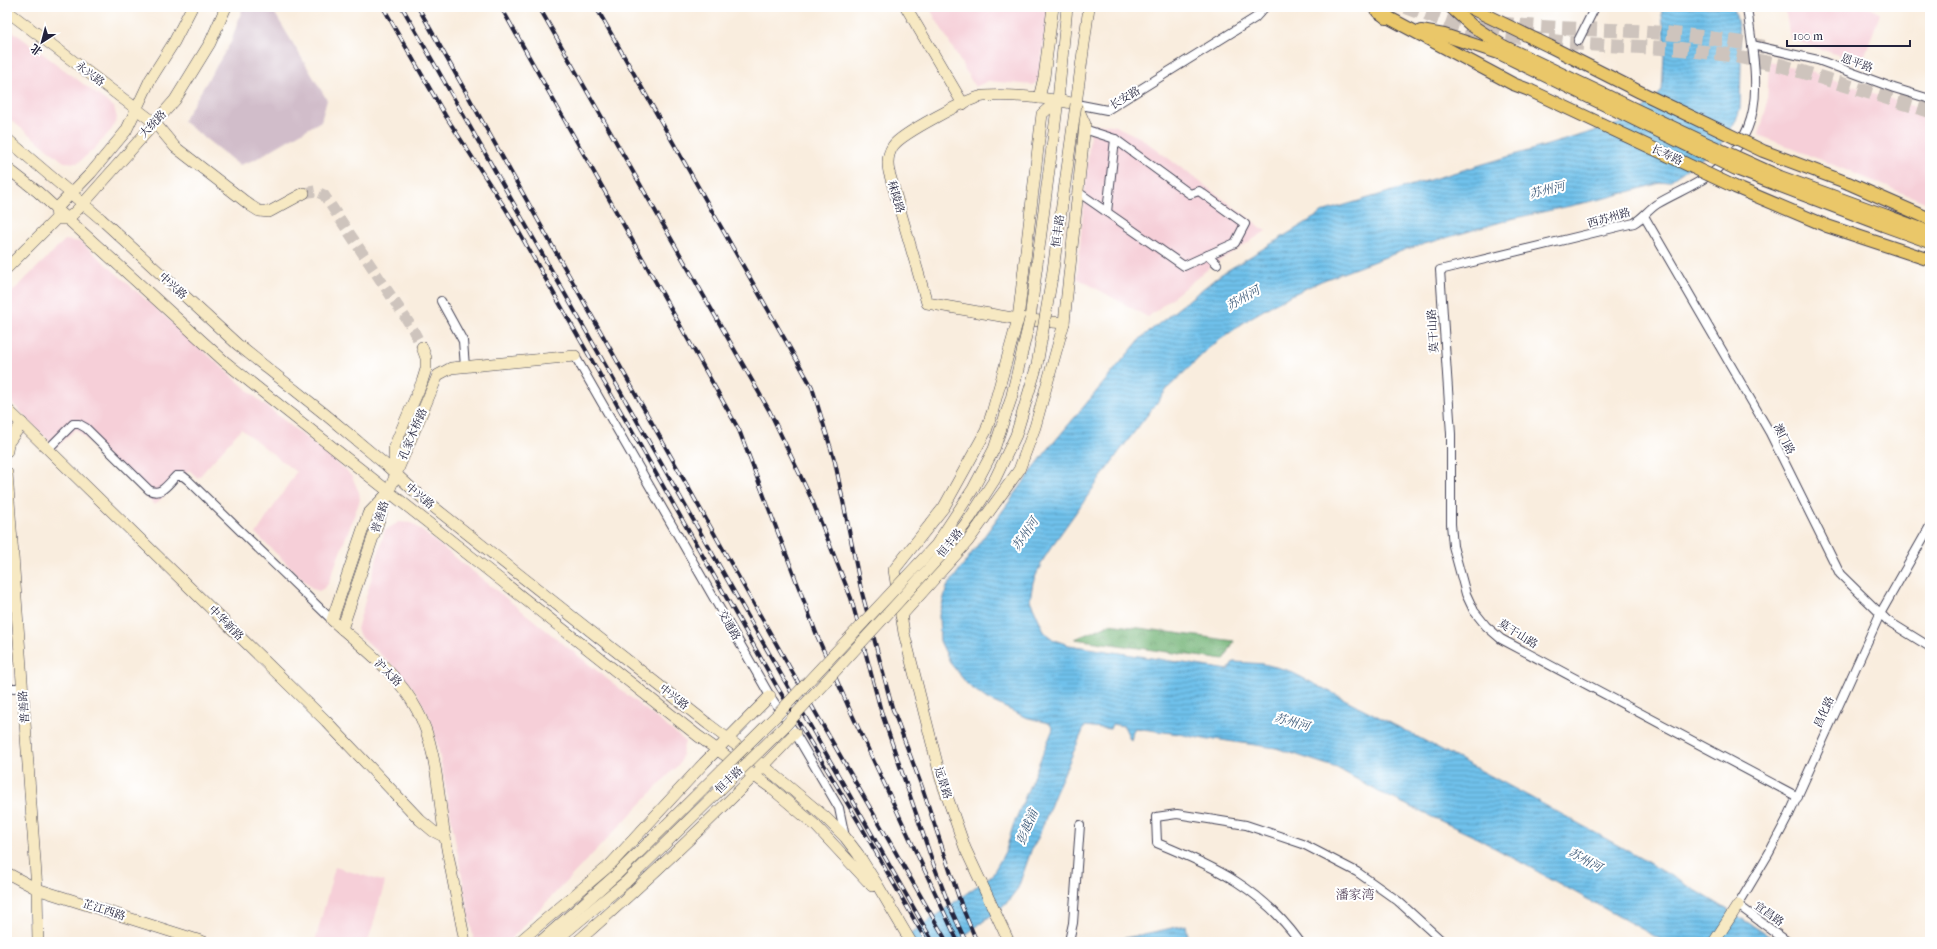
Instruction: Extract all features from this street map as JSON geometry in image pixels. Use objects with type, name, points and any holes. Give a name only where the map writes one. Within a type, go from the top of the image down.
[{"type":"highway","points":[[1375,7],[1387,17]]},
{"type":"main road","name":"长寿路","points":[[1369,7],[1513,84],[1529,90],[1735,187],[1827,226],[1930,260]]},
{"type":"main road","name":"长寿路","points":[[1451,7],[1501,49]]},
{"type":"main road","points":[[1469,7],[1763,151],[1848,184],[1930,219]]},
{"type":"main road","name":"长寿路","points":[[1412,30],[1444,35],[1501,49],[1704,143],[1773,174],[1885,220],[1930,242]]},
{"type":"main road","name":"长寿路","points":[[1885,220],[1930,232]]},
{"type":"street","name":"大统路","points":[[7,268],[56,214],[71,193],[126,131],[150,80],[174,42],[192,7]]},
{"type":"street","name":"大统路","points":[[68,219],[175,100],[218,27],[226,7]]},
{"type":"street","points":[[906,7],[963,104]]},
{"type":"street","points":[[1039,98],[1044,77],[1053,7]]},
{"type":"street","name":"恒丰路","points":[[540,942],[621,878],[776,716],[936,545],[973,489],[1002,430],[1026,338],[1058,100],[1067,7]]},
{"type":"street","name":"恒丰路","points":[[554,942],[785,726],[944,552],[970,518],[995,479],[1021,422],[1037,365],[1052,277],[1089,7]]},
{"type":"street","name":"长安路","points":[[963,104],[982,96],[1039,98],[1058,100],[1107,110],[1255,18],[1265,7]]},
{"type":"street","points":[[1578,41],[1595,7]]},
{"type":"street","name":"西苏州路","points":[[1440,270],[1628,225],[1644,216],[1659,203],[1708,176],[1726,161],[1742,141],[1750,124],[1755,100],[1755,70],[1747,7]]},
{"type":"street","name":"永兴路","points":[[7,11],[155,123],[175,146],[259,211],[270,212],[304,193]]},
{"type":"street","points":[[1049,33],[1065,33]]},
{"type":"street","name":"恩平路","points":[[1752,45],[1818,60],[1894,88],[1930,99]]},
{"type":"street","name":"远景路","points":[[1009,942],[980,882],[953,816],[941,779],[901,616],[894,570],[944,507],[986,430],[1003,376],[1018,319],[1042,114],[1058,100]]},
{"type":"street","name":"秣陵路","points":[[963,104],[899,140],[888,156],[889,172],[927,302],[1018,319],[1064,323]]},
{"type":"street","points":[[901,616],[968,541],[1020,470],[1035,427],[1064,323],[1084,129],[1084,124],[1076,104]]},
{"type":"street","points":[[1078,192],[1184,266],[1235,243],[1245,224],[1199,191],[1190,194],[1115,139],[1084,129]]},
{"type":"street","name":"中兴路","points":[[7,139],[71,193],[237,344],[326,415],[386,465],[421,497],[728,740],[764,766],[826,817],[845,837]]},
{"type":"street","points":[[1107,212],[1115,139]]},
{"type":"street","points":[[7,168],[56,214],[68,219]]},
{"type":"street","name":"澳门路","points":[[1644,216],[1770,433],[1834,565],[1848,584],[1880,614],[1895,626],[1930,647]]},
{"type":"street","name":"中兴路","points":[[68,219],[224,361],[388,492],[717,750],[754,775],[816,826],[836,846]]},
{"type":"street","points":[[1208,255],[1217,264]]},
{"type":"street","name":"莫干山路","points":[[1440,270],[1451,434],[1452,538],[1464,587],[1474,611],[1493,632],[1509,644],[1798,797]]},
{"type":"street","points":[[441,301],[463,342],[465,367],[575,356]]},
{"type":"street","points":[[396,475],[394,447],[422,382],[426,369],[426,358],[422,347]]},
{"type":"street","name":"交通路","points":[[575,356],[770,696],[795,733],[840,808],[845,837],[878,886],[880,892],[910,942]]},
{"type":"street","name":"孔家木桥路","points":[[388,492],[438,375],[451,368],[465,367]]},
{"type":"street","name":"中华新路","points":[[7,409],[326,721],[420,820],[433,831],[445,837]]},
{"type":"street","points":[[7,451],[8,443],[22,423]]},
{"type":"street","name":"沪太路","points":[[48,448],[73,424],[79,424],[86,428],[149,490],[155,493],[160,492],[176,476],[183,476],[332,620],[391,674],[406,692],[418,710],[431,751],[445,837],[465,942]]},
{"type":"street","name":"普善路","points":[[7,473],[37,888],[38,942]]},
{"type":"street","name":"普善路","points":[[332,620],[368,514],[388,492]]},
{"type":"street","name":"普善路","points":[[342,629],[388,492]]},
{"type":"street","name":"昌化路","points":[[1736,908],[1769,853],[1798,797],[1880,614],[1930,526]]},
{"type":"street","points":[[7,688],[22,688]]},
{"type":"street","points":[[519,942],[610,865],[717,750],[770,696]]},
{"type":"street","name":"恒丰路","points":[[577,942],[633,892],[764,766],[795,733]]},
{"type":"street","points":[[1300,942],[1257,895],[1235,879],[1186,854],[1157,843],[1156,818],[1177,814],[1246,825],[1303,844],[1357,872],[1398,901],[1443,942]]},
{"type":"street","points":[[1069,941],[1073,923],[1080,825]]},
{"type":"street","name":"交通路","points":[[836,846],[874,888],[880,892]]},
{"type":"street","name":"芷江西路","points":[[7,873],[37,888],[204,942]]},
{"type":"street","points":[[1714,942],[1736,908]]},
{"type":"street","name":"宜昌路","points":[[1736,908],[1788,942]]},
{"type":"shaded area","points":[[243,7],[271,7],[327,100],[321,121],[254,160],[239,165],[183,121],[231,42]]},
{"type":"shaded area","points":[[929,7],[1048,7],[1039,80],[1033,85],[988,81],[975,87]]},
{"type":"shaded area","points":[[1785,7],[1871,7],[1880,14],[1862,63],[1790,39]]},
{"type":"shaded area","points":[[7,27],[114,107],[117,118],[112,129],[95,148],[78,163],[64,162],[7,117]]},
{"type":"shaded area","points":[[1769,61],[1805,70],[1930,112],[1930,204],[1759,135],[1767,105]]},
{"type":"shaded area","points":[[1091,124],[1113,125],[1141,138],[1266,231],[1213,265],[1148,317],[1077,278]]},
{"type":"shaded area","points":[[65,240],[81,242],[261,402],[346,470],[352,477],[359,492],[360,500],[328,584],[324,588],[319,591],[313,589],[256,534],[296,472],[241,429],[198,478],[189,470],[155,505],[76,429],[56,448],[7,398],[7,297]]},
{"type":"shaded area","points":[[399,522],[412,523],[685,741],[680,763],[508,942],[474,942],[438,747],[431,720],[417,693],[401,673],[360,636],[357,629],[385,530]]},
{"type":"shaded area","points":[[335,867],[385,882],[368,942],[315,942]]},
{"type":"green space","points":[[1110,624],[1234,641],[1224,660],[1075,639]]},
{"type":"water","points":[[1661,7],[1734,7],[1739,31],[1741,63],[1740,109],[1736,120],[1721,145],[1671,180],[1606,198],[1515,218],[1407,249],[1321,281],[1279,301],[1250,318],[1210,347],[1168,388],[1119,452],[1054,543],[1043,560],[1033,582],[1030,600],[1045,633],[1054,640],[1069,645],[1228,670],[1234,662],[1264,664],[1287,670],[1427,742],[1565,816],[1699,892],[1778,942],[1665,942],[1475,837],[1379,792],[1337,768],[1276,748],[1214,739],[1209,740],[1135,728],[1131,741],[1124,726],[1112,724],[1110,729],[1085,726],[1057,789],[1038,838],[1032,848],[1018,888],[1005,905],[956,942],[899,942],[992,875],[1006,850],[1013,826],[1053,729],[1049,723],[1025,717],[987,699],[968,685],[951,664],[940,641],[939,615],[947,587],[1045,453],[1141,338],[1220,275],[1325,211],[1632,120],[1662,91],[1665,39]]},
{"type":"water","points":[[1186,925],[1189,942],[1116,942],[1116,940]]},
{"type":"tunnel","points":[[1406,7],[1455,25],[1481,32],[1568,43],[1681,49],[1729,55],[1780,65],[1930,111]]},
{"type":"tunnel","points":[[1458,16],[1523,26],[1683,35],[1765,47]]},
{"type":"tunnel","points":[[304,193],[315,191],[324,195],[411,326],[422,347]]},
{"type":"railway","points":[[383,7],[445,115],[507,211],[776,685],[861,826],[927,942]]},
{"type":"railway","points":[[402,7],[933,942]]},
{"type":"railway","points":[[418,7],[778,647],[947,942]]},
{"type":"railway","points":[[501,7],[739,430],[818,638],[958,942]]},
{"type":"railway","points":[[539,7],[770,412],[812,500],[851,598],[881,711],[933,863],[949,905],[966,942]]},
{"type":"railway","points":[[596,7],[812,387],[835,462],[861,589],[892,707],[922,787],[962,907],[977,942]]},
{"type":"district","name":"潘家湾","points":[[1355,894]]},
{"type":"water label","name":"苏州河","points":[[1547,190]]},
{"type":"water label","name":"苏州河","points":[[1243,298]]},
{"type":"water label","name":"苏州河","points":[[1025,534]]},
{"type":"water label","name":"苏州河","points":[[1292,722]]},
{"type":"water label","name":"彭越浦","points":[[1027,827]]},
{"type":"water label","name":"苏州河","points":[[1585,860]]}]
